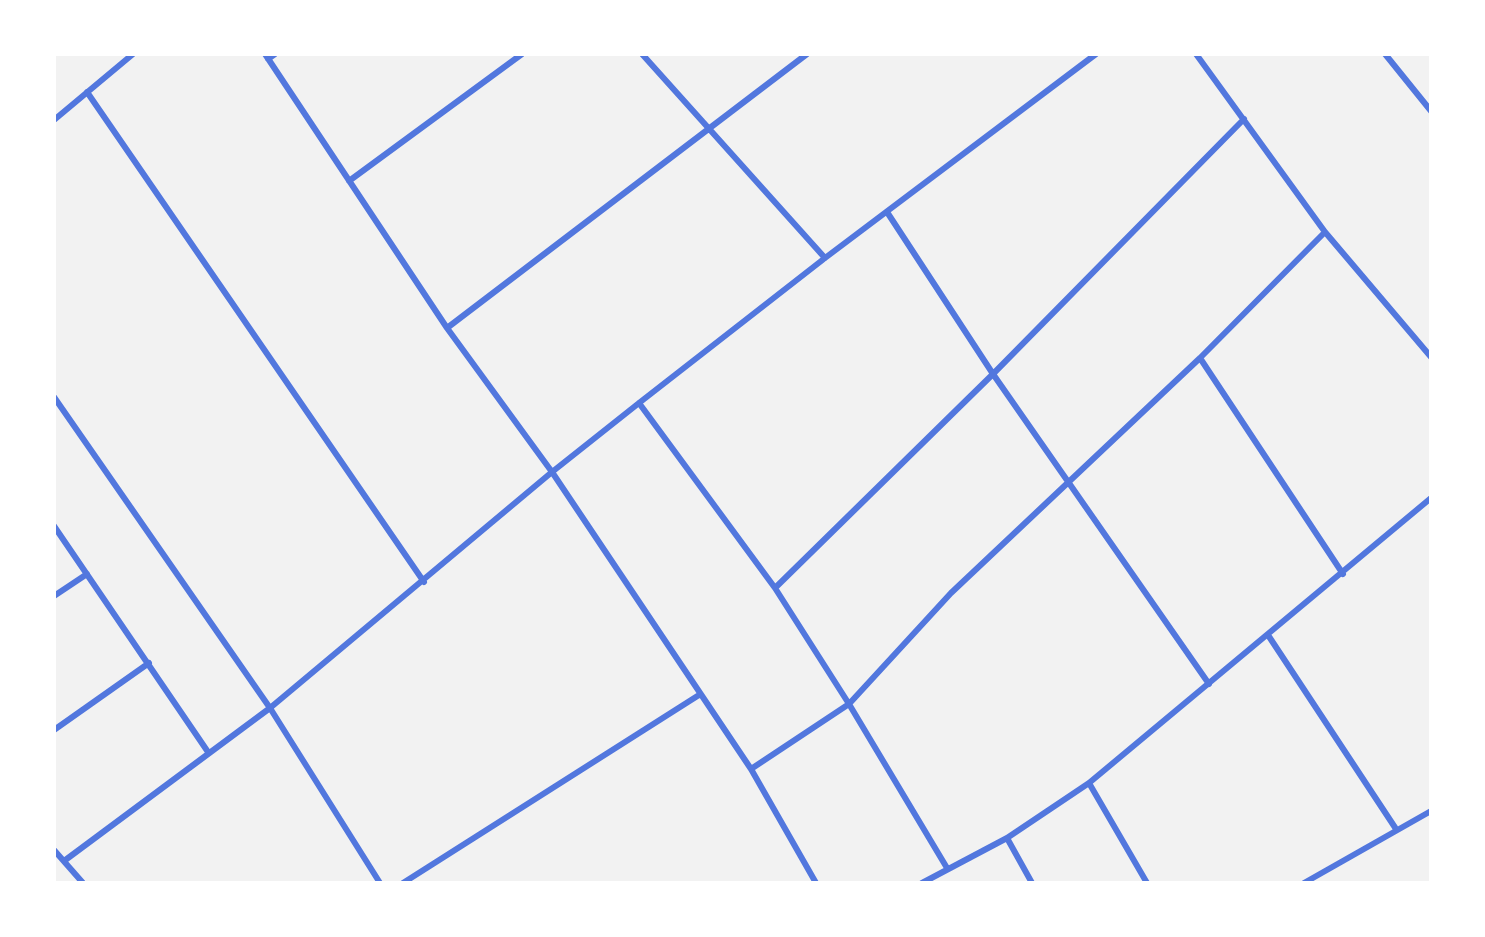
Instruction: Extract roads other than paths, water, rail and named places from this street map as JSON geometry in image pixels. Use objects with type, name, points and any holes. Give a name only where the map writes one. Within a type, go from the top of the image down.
[{"type":"street","points":[[54,120],[133,54]]},
{"type":"street","points":[[275,54],[266,57],[447,328],[552,472],[699,695],[751,769],[816,883]]},
{"type":"street","points":[[349,181],[522,54]]},
{"type":"street","points":[[642,54],[825,258]]},
{"type":"street","points":[[447,328],[807,54]]},
{"type":"street","points":[[64,861],[270,708],[424,582],[552,472],[639,403],[825,258],[1096,54]]},
{"type":"street","points":[[1196,54],[1324,232],[1431,357]]},
{"type":"street","points":[[1385,54],[1431,111]]},
{"type":"street","points":[[87,92],[424,582]]},
{"type":"street","points":[[775,588],[993,374],[1244,119]]},
{"type":"street","points":[[887,212],[993,374],[1209,684]]},
{"type":"street","points":[[751,769],[849,704],[951,593],[1200,358],[1324,232]]},
{"type":"street","points":[[1200,358],[1342,574]]},
{"type":"street","points":[[54,397],[270,708],[380,883]]},
{"type":"street","points":[[639,403],[775,588],[849,704],[947,868]]},
{"type":"street","points":[[922,883],[930,881],[947,868],[1007,838],[1089,783],[1431,498]]},
{"type":"street","points":[[54,526],[150,663],[208,752]]},
{"type":"street","points":[[54,596],[87,574]]},
{"type":"street","points":[[1268,634],[1396,829]]},
{"type":"street","points":[[54,730],[150,663]]},
{"type":"street","points":[[403,883],[699,695]]},
{"type":"street","points":[[1089,783],[1148,883]]},
{"type":"street","points":[[1304,883],[1431,811]]},
{"type":"street","points":[[1007,838],[1032,883]]},
{"type":"street","points":[[54,850],[83,883]]}]
